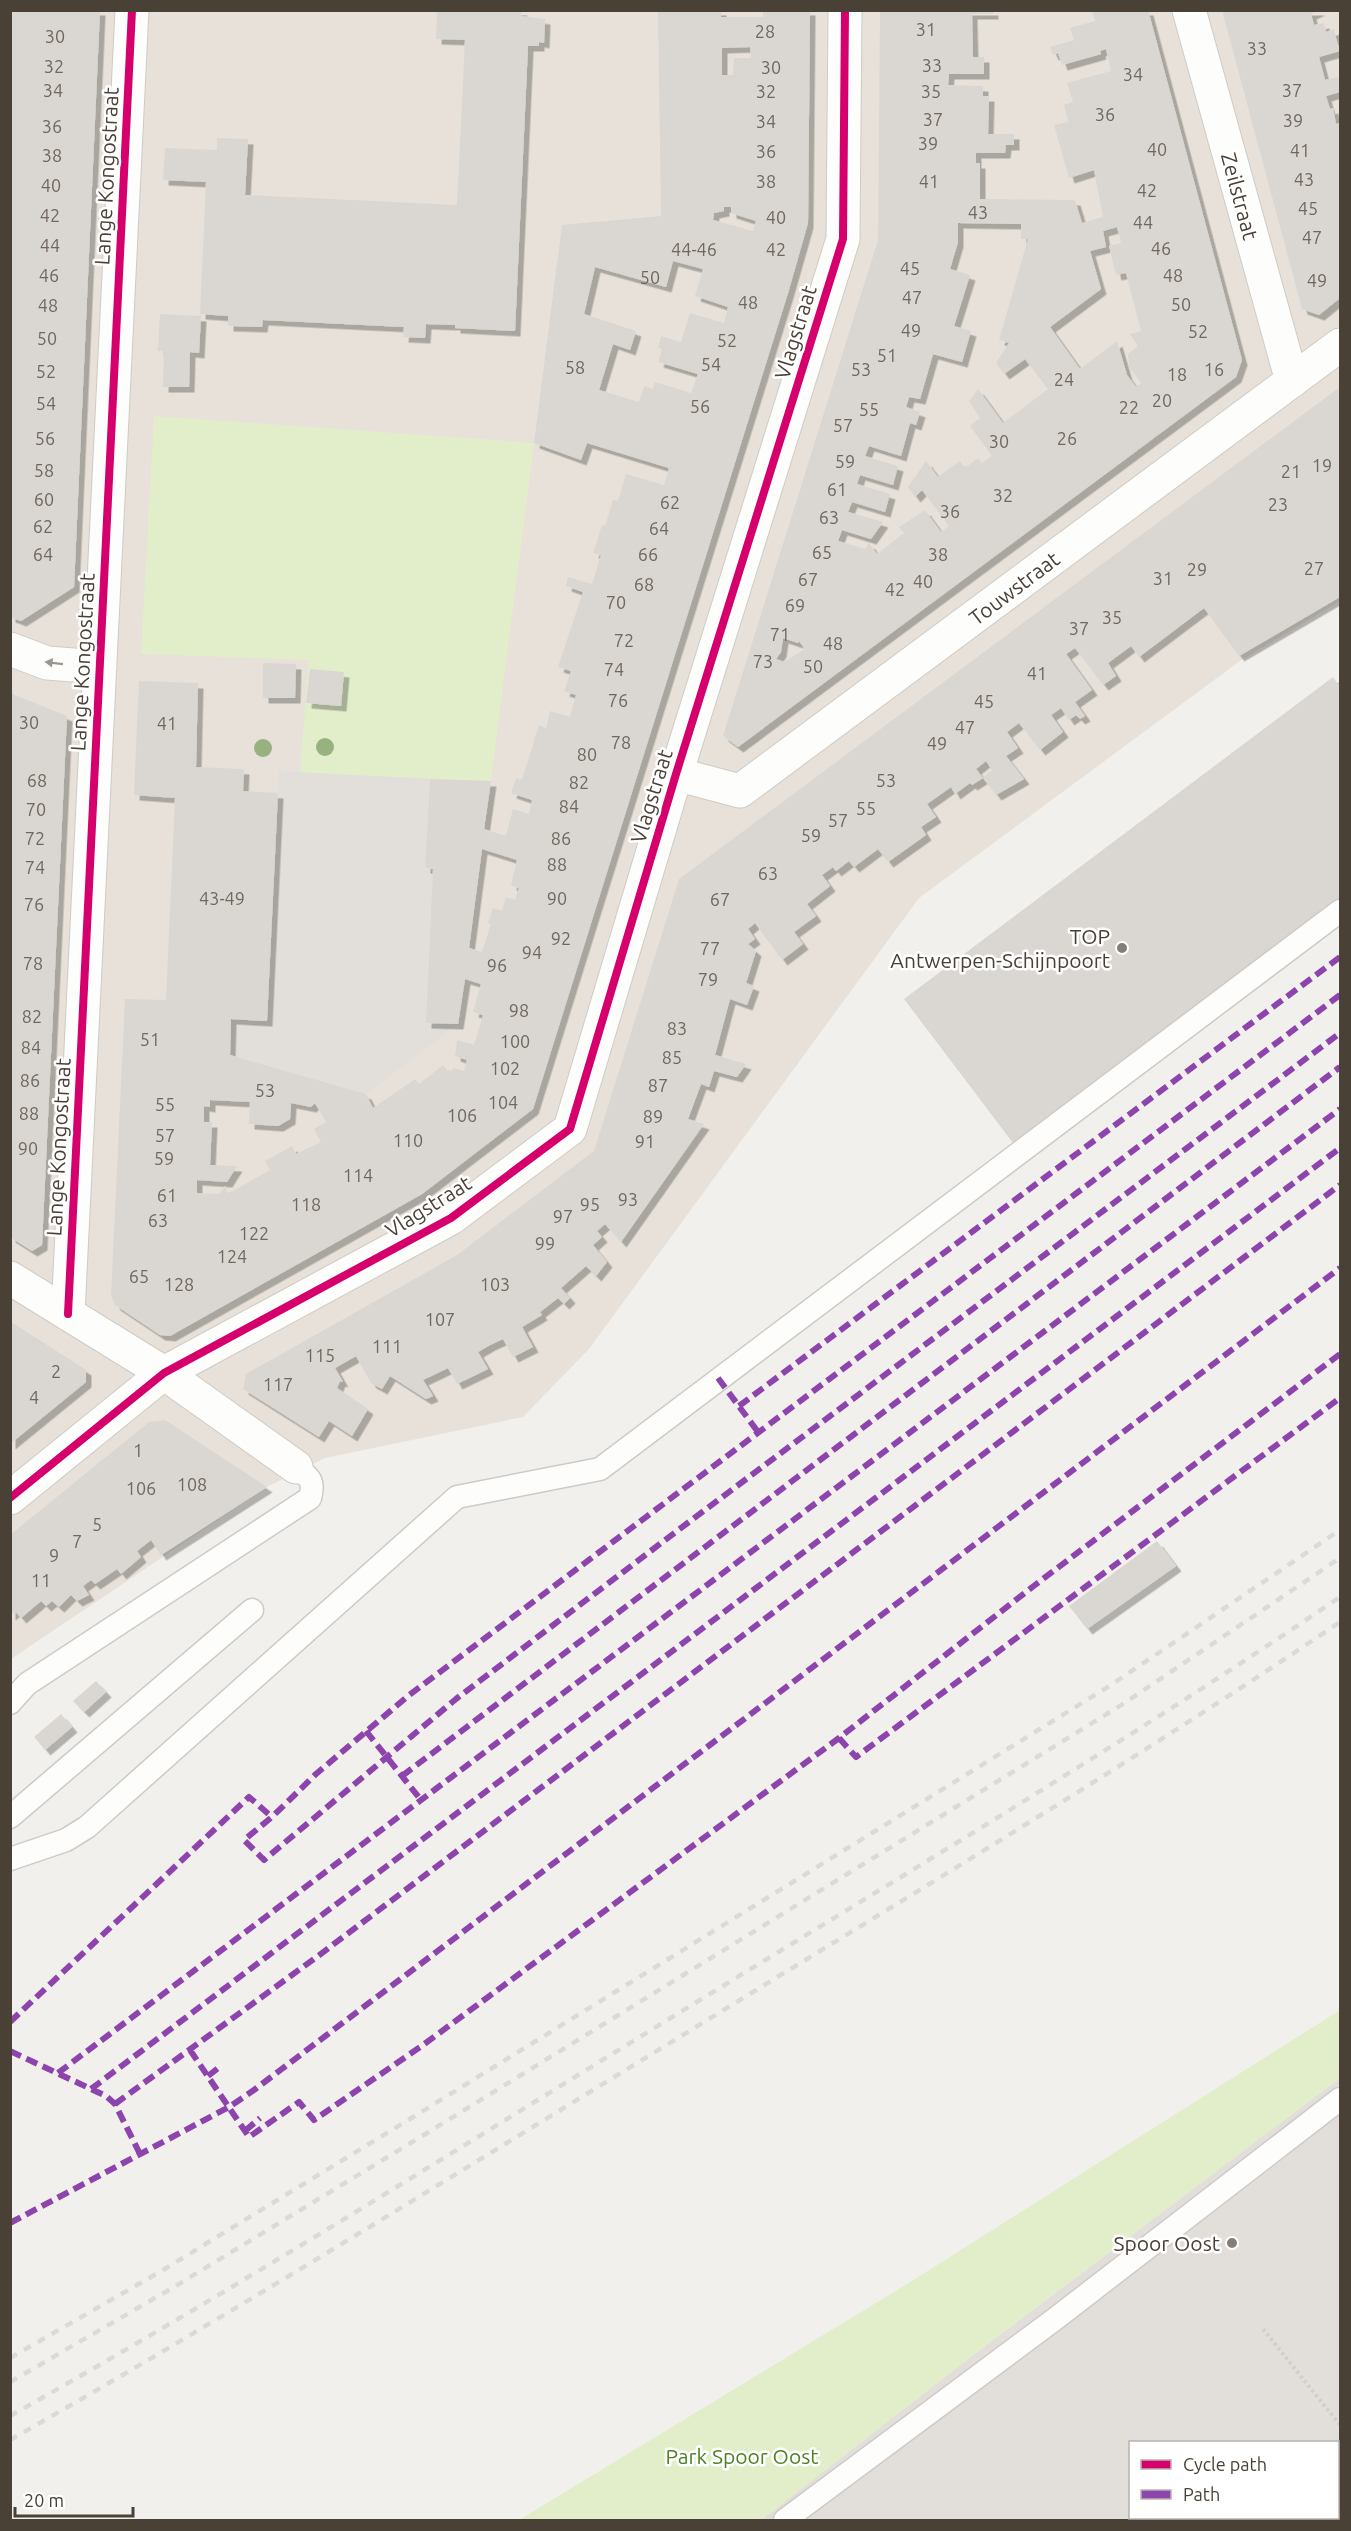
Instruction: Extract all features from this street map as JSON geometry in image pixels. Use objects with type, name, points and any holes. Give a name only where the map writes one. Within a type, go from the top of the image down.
[{"type":"street","name":"Lange Kongostraat","points":[[68,1314],[132,10]]},
{"type":"street","name":"Vlagstraat","points":[[10,1498],[164,1373],[451,1218],[570,1129],[676,774],[843,239],[845,10]]},
{"type":"street","name":"Zeilstraat","points":[[1189,10],[1292,381]]},
{"type":"street","name":"Touwstraat","points":[[676,774],[740,791],[1341,345]]},
{"type":"street","points":[[10,649],[47,663],[100,667]]},
{"type":"street","points":[[10,1278],[164,1373],[296,1467]]},
{"type":"lane","points":[[10,1859],[66,1840],[87,1827],[457,1497],[600,1469],[1341,911]]},
{"type":"lane","points":[[10,1703],[27,1684],[310,1498],[313,1487],[309,1478],[296,1467]]},
{"type":"lane","points":[[10,1817],[252,1610]]},
{"type":"lane","points":[[785,2520],[1055,2319],[1341,2099]]},
{"type":"path","points":[[1263,2329],[1341,2425]]},
{"type":"shaded area","points":[[11,11],[1340,11],[1340,601],[1240,661],[919,898],[589,1349],[523,1417],[325,1458],[267,1487],[11,1659]]},
{"type":"shaded area","points":[[279,771],[430,779],[425,868],[433,869],[426,1023],[458,1024],[366,1094],[230,1055],[231,1019],[267,1021]]},
{"type":"shaded area","name":"Spoor Oost","points":[[1340,2078],[1340,2520],[761,2520],[968,2359]]},
{"type":"green space","points":[[154,416],[534,443],[491,781],[300,773],[309,660],[141,654]]},
{"type":"green space","name":"Park Spoor Oost","points":[[1340,2010],[1340,2078],[968,2359],[761,2520],[519,2520],[907,2284]]},
{"type":"building","points":[[10,10],[100,10],[74,587],[21,621],[10,617]]},
{"type":"building","points":[[437,10],[522,10],[521,16],[545,19],[544,43],[539,42],[539,46],[528,46],[515,331],[426,324],[425,338],[403,337],[404,327],[263,320],[262,327],[228,326],[228,316],[200,314],[206,182],[163,180],[165,148],[217,150],[217,138],[248,139],[245,195],[457,205],[465,40],[436,39]]},
{"type":"building","points":[[658,10],[721,10],[721,17],[763,17],[763,10],[810,10],[808,223],[533,1109],[422,1194],[170,1336],[160,1335],[115,1305],[111,1295],[125,999],[166,1000],[175,798],[134,795],[139,681],[198,683],[196,767],[244,769],[243,791],[278,793],[267,1021],[231,1019],[230,1055],[366,1094],[373,1108],[415,1079],[419,1084],[443,1065],[449,1072],[454,1068],[464,1071],[467,1060],[455,1056],[457,1040],[474,1045],[483,1015],[473,1012],[481,984],[465,979],[458,1024],[426,1023],[433,869],[425,868],[430,779],[491,781],[484,829],[506,836],[513,809],[529,814],[532,800],[511,793],[516,778],[522,780],[539,725],[546,728],[550,711],[570,717],[576,695],[564,691],[571,671],[558,667],[583,592],[566,586],[568,577],[592,584],[601,555],[593,553],[613,500],[618,501],[626,474],[664,485],[669,468],[587,443],[581,460],[534,443],[562,225],[661,216]],"holes":[[[750,47],[751,58],[734,58],[733,75],[722,75],[722,48]],[[724,207],[731,207],[731,213],[756,221],[753,231],[713,220],[714,213],[724,211]],[[673,261],[703,269],[695,296],[728,307],[724,323],[690,313],[681,342],[661,336],[658,348],[662,349],[658,362],[698,374],[691,393],[655,382],[653,389],[644,386],[639,402],[599,390],[613,344],[630,350],[636,331],[584,314],[595,267],[666,287]],[[482,849],[517,860],[511,885],[519,888],[515,900],[506,897],[502,911],[493,908],[488,923],[491,924],[482,952],[469,948]],[[210,1100],[250,1102],[249,1124],[278,1126],[290,1119],[291,1103],[311,1107],[315,1103],[326,1122],[314,1129],[321,1142],[296,1154],[292,1146],[265,1161],[270,1170],[228,1194],[225,1186],[219,1194],[197,1193],[197,1180],[227,1182],[237,1166],[210,1165],[212,1122],[204,1122],[204,1106],[210,1107]]]},
{"type":"building","points":[[880,10],[993,10],[993,14],[972,14],[973,57],[984,57],[984,74],[949,74],[948,85],[983,86],[983,96],[989,96],[988,134],[1014,134],[1014,145],[1006,145],[1005,153],[976,153],[976,163],[980,163],[980,199],[1075,200],[1082,223],[1103,217],[1094,170],[1069,178],[1054,125],[1068,122],[1064,105],[1073,102],[1067,83],[1111,71],[1106,49],[1100,51],[1101,54],[1062,65],[1058,53],[1053,55],[1050,47],[1074,40],[1070,28],[1095,21],[1092,10],[1148,10],[1242,360],[1236,377],[738,747],[723,736],[878,240]],"holes":[[[958,223],[1021,224],[1021,239],[1028,239],[999,340],[1009,343],[996,363],[1004,374],[1025,359],[1048,389],[1003,423],[978,389],[969,401],[980,418],[970,426],[992,456],[982,463],[978,458],[965,468],[960,461],[938,477],[926,461],[908,487],[915,497],[922,490],[949,526],[941,532],[925,510],[899,527],[904,533],[877,554],[869,543],[865,549],[838,541],[842,530],[871,539],[883,522],[848,512],[852,502],[885,512],[890,494],[857,484],[860,475],[893,485],[898,466],[865,456],[869,446],[901,456],[910,423],[916,425],[920,412],[906,407],[909,397],[920,399],[933,354],[962,362],[971,331],[954,326],[970,275],[950,269],[958,242]],[[1117,227],[1121,243],[1109,246],[1116,275],[1126,273],[1141,331],[1130,334],[1138,346],[1128,354],[1129,367],[1141,383],[1136,387],[1127,375],[1117,341],[1080,369],[1050,327],[1101,289],[1090,251],[1106,247],[1103,231]],[[783,638],[798,643],[799,641],[805,649],[784,662],[776,659],[781,652]]]},
{"type":"building","points":[[1222,10],[1320,10],[1311,14],[1314,25],[1324,23],[1326,32],[1334,29],[1340,51],[1319,57],[1325,80],[1338,77],[1340,84],[1340,92],[1326,96],[1330,109],[1333,108],[1336,124],[1340,123],[1340,298],[1319,315],[1302,309]]},
{"type":"building","points":[[160,314],[201,316],[199,353],[190,352],[189,387],[163,387],[164,351],[158,351]]},
{"type":"building","points":[[1340,387],[1340,597],[1239,656],[1204,608],[1139,657],[1131,646],[1108,663],[1116,676],[1103,685],[1075,648],[1066,654],[1092,690],[1075,702],[1085,716],[1080,719],[1076,715],[1069,720],[1061,708],[1051,715],[1063,732],[1040,750],[1019,723],[1007,732],[1018,748],[1006,756],[1024,779],[996,795],[983,778],[972,785],[970,783],[955,794],[951,787],[927,804],[936,817],[921,827],[926,835],[888,862],[878,849],[854,867],[849,861],[836,871],[833,867],[822,875],[830,886],[807,904],[816,916],[794,932],[803,944],[782,960],[755,923],[748,929],[755,939],[748,944],[756,951],[746,983],[754,986],[747,1005],[730,999],[715,1055],[746,1064],[737,1077],[714,1071],[709,1087],[701,1084],[688,1119],[704,1124],[621,1242],[605,1224],[597,1231],[602,1237],[593,1245],[607,1262],[596,1276],[586,1266],[561,1288],[570,1298],[564,1304],[558,1298],[540,1312],[542,1315],[522,1327],[533,1347],[513,1357],[503,1339],[490,1345],[478,1352],[488,1369],[457,1384],[448,1368],[423,1380],[433,1396],[426,1399],[390,1376],[382,1389],[371,1383],[356,1356],[335,1368],[343,1382],[340,1381],[337,1388],[368,1409],[352,1436],[329,1421],[319,1437],[243,1389],[246,1374],[457,1255],[594,1151],[679,879]],"holes":[[[986,761],[992,770],[983,778],[976,769]]]},
{"type":"building","points":[[263,663],[296,664],[295,698],[263,698]]},
{"type":"building","points":[[310,669],[344,672],[341,706],[306,703]]},
{"type":"building","name":"TOP Antwerpen-Schijnpoort","points":[[1333,677],[1340,687],[1340,897],[1013,1143],[904,999]]},
{"type":"building","points":[[10,693],[67,716],[42,1245],[32,1251],[10,1237]]},
{"type":"building","points":[[10,1321],[86,1370],[86,1382],[10,1444]]},
{"type":"building","points":[[165,1420],[267,1487],[161,1555],[151,1540],[137,1551],[141,1557],[121,1574],[117,1569],[95,1584],[91,1580],[83,1586],[89,1595],[77,1601],[71,1595],[59,1607],[52,1601],[46,1606],[41,1601],[21,1618],[15,1611],[10,1615],[10,1535],[149,1422]]},
{"type":"building","points":[[1157,1541],[1176,1566],[1087,1629],[1069,1606]]},
{"type":"building","points":[[96,1681],[106,1692],[84,1712],[73,1701]]},
{"type":"building","points":[[61,1714],[72,1727],[45,1750],[34,1737]]},
{"type":"railway","points":[[10,2358],[163,2270],[1111,1685],[1340,1530]]},
{"type":"railway","points":[[10,2382],[174,2287],[427,2133],[1123,1704],[1340,1558]]},
{"type":"railway","points":[[10,2416],[259,2270],[923,1863],[1175,1706],[1340,1597]]},
{"type":"railway","points":[[10,2440],[269,2288],[939,1878],[1261,1675],[1340,1622]]},
{"type":"marked path","points":[[739,1406],[1340,957]]},
{"type":"marked path","points":[[1340,995],[408,1696],[316,1774],[272,1817],[244,1840],[264,1860],[456,1699],[1340,1033]]},
{"type":"marked path","points":[[402,1776],[1340,1067]]},
{"type":"marked path","points":[[58,2073],[1340,1109]]},
{"type":"marked path","points":[[91,2089],[1340,1148]]},
{"type":"marked path","points":[[115,2104],[318,1956],[1340,1185]]},
{"type":"marked path","points":[[10,2223],[229,2107],[254,2090],[1340,1268]]},
{"type":"marked path","points":[[190,2050],[249,2137],[299,2102],[314,2120],[423,2045],[839,1738],[1035,1585],[1340,1354]]},
{"type":"marked path","points":[[718,1378],[758,1432]]},
{"type":"marked path","points":[[839,1738],[856,1757],[1340,1398]]},
{"type":"marked path","points":[[366,1731],[421,1800]]},
{"type":"marked path","points":[[10,2022],[249,1797],[272,1817]]},
{"type":"marked path","points":[[10,2051],[106,2096],[115,2104],[140,2154]]},
{"type":"marked path","points":[[208,2076],[222,2065]]},
{"type":"marked path","points":[[245,2131],[260,2118]]},
{"type":"cycle path","points":[[68,1314],[132,10]]},
{"type":"cycle path","points":[[10,1498],[164,1373],[451,1218],[570,1129],[676,774],[843,239],[845,10]]},
{"type":"place","name":"TOP Antwerpen-Schijnpoort","points":[[1122,948]]},
{"type":"place","name":"Spoor Oost","points":[[1232,2243]]}]
